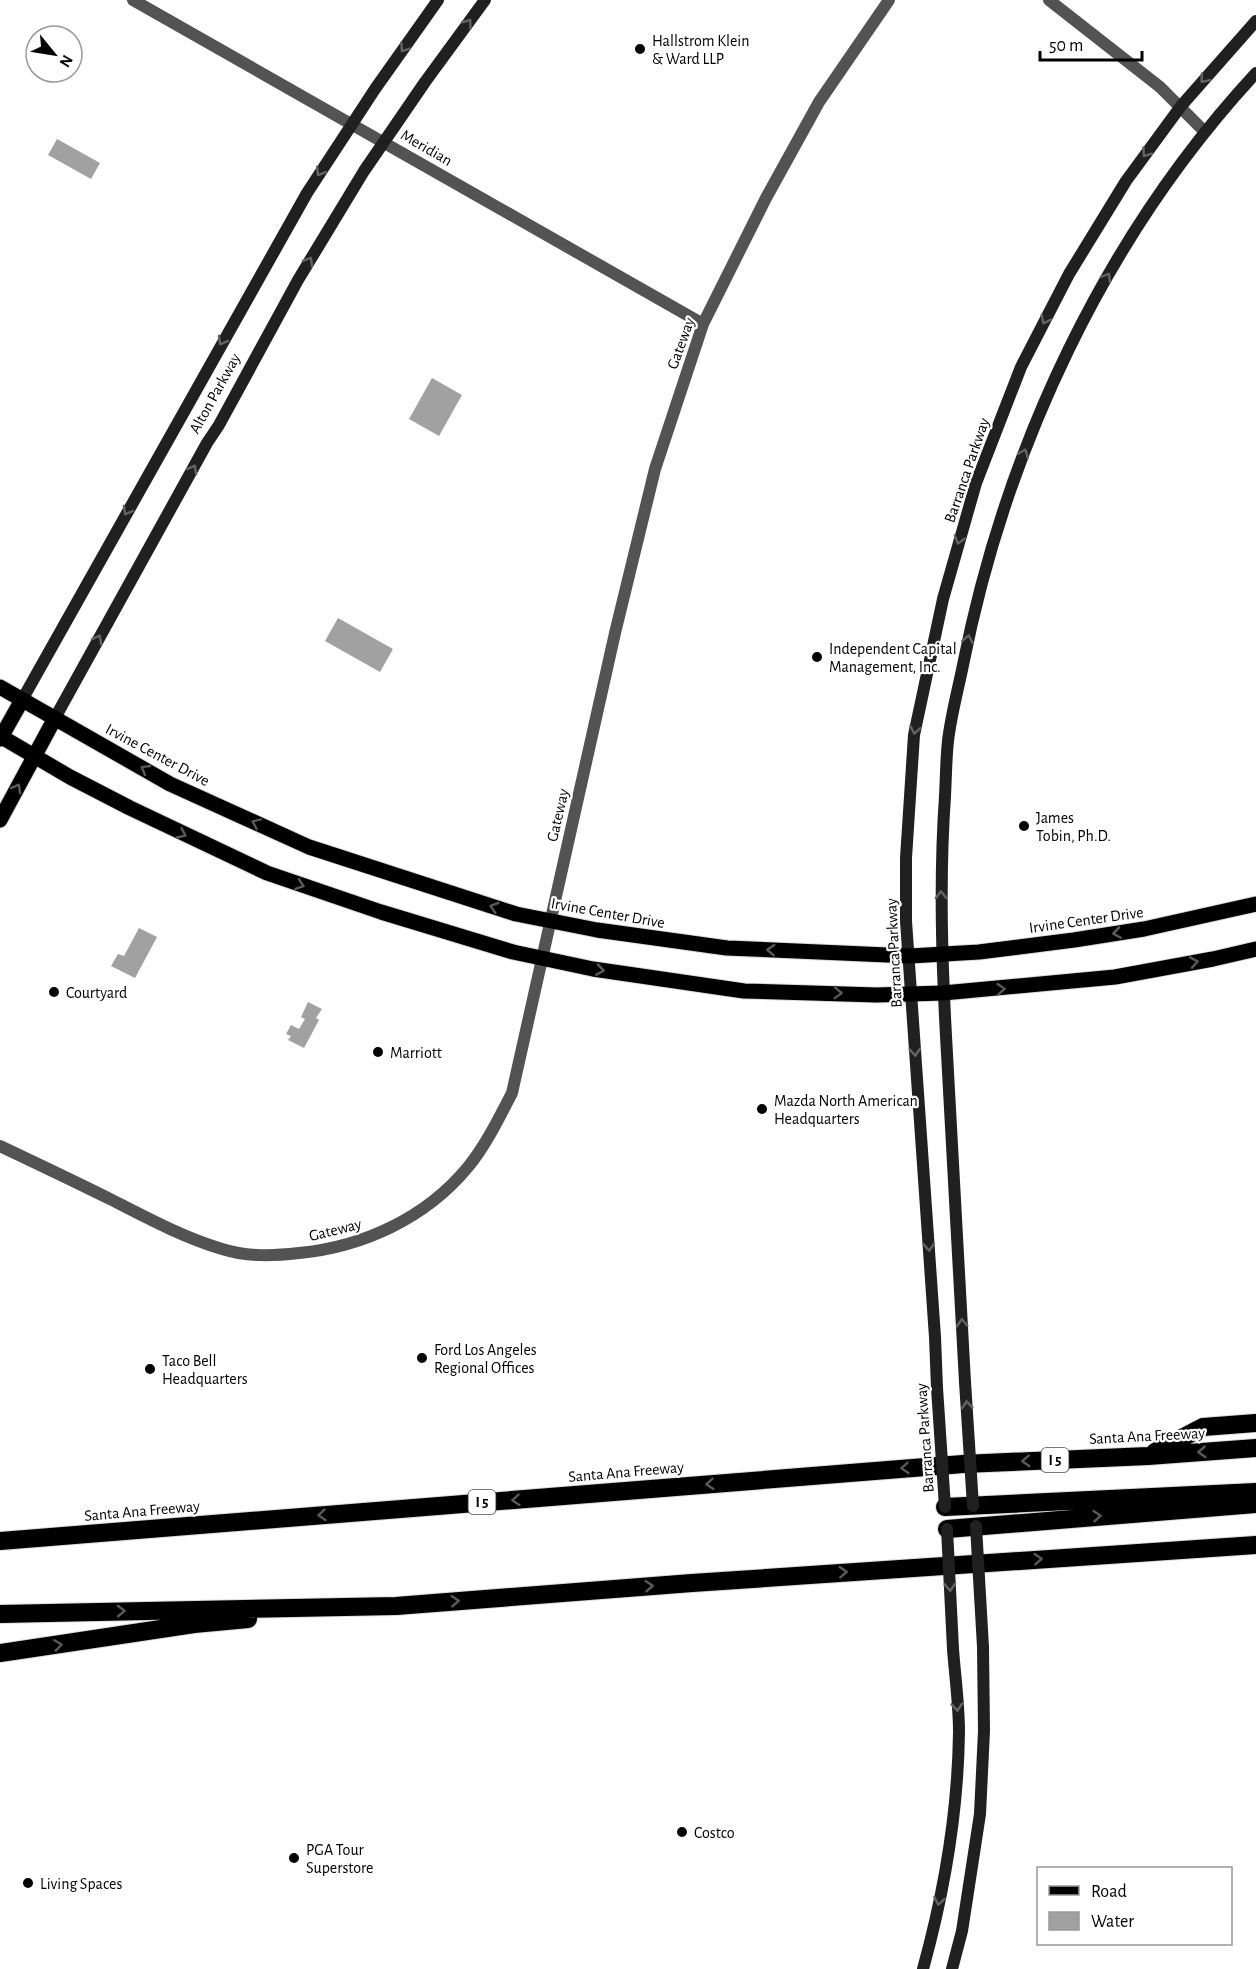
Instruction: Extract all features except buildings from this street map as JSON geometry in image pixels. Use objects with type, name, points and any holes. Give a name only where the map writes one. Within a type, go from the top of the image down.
[{"type":"highway","points":[[1148,1456],[1203,1427],[1256,1423]]},
{"type":"highway","name":"Santa Ana Freeway","points":[[0,1541],[963,1464],[1148,1456],[1256,1448]]},
{"type":"highway","points":[[947,1529],[1213,1501],[1256,1492]]},
{"type":"highway","points":[[945,1507],[1213,1501],[1256,1504]]},
{"type":"highway","points":[[0,1653],[194,1624],[396,1606],[704,1582],[1256,1545]]},
{"type":"highway","points":[[5,1614],[396,1606]]},
{"type":"main road","name":"Alton Parkway","points":[[0,737],[278,242],[331,153],[438,0]]},
{"type":"main road","name":"Alton Parkway","points":[[0,820],[327,230],[384,141],[485,0]]},
{"type":"main road","name":"Barranca Parkway","points":[[922,1969],[934,1928],[953,1816],[959,1731],[906,921],[906,858],[914,735],[943,599],[976,483],[1021,367],[1068,274],[1126,181],[1181,106],[1256,21]]},
{"type":"main road","points":[[952,1969],[962,1931],[980,1814],[984,1731],[983,1647],[943,993],[941,861],[948,740],[975,605],[1009,490],[1055,376],[1130,238],[1204,131],[1256,73]]},
{"type":"main road","name":"Irvine Center Drive","points":[[0,687],[170,784],[309,847],[506,910],[551,921],[680,943],[727,948],[910,956],[979,952],[1144,929],[1256,904]]},
{"type":"main road","points":[[0,737],[70,777],[157,822],[267,873],[381,912],[511,951],[593,969],[744,991],[911,994],[1115,977],[1256,949]]},
{"type":"street","name":"Meridian","points":[[133,0],[704,324]]},
{"type":"street","name":"Gateway","points":[[0,1146],[160,1224],[222,1249],[266,1256],[339,1248],[380,1234],[427,1206],[468,1167],[488,1139],[512,1093],[615,633],[655,469],[704,324],[766,198],[819,102],[889,0]]},
{"type":"street","points":[[1049,0],[1181,106],[1204,131]]},
{"type":"water","points":[[57,139],[100,163],[91,179],[48,155]]},
{"type":"water","points":[[432,378],[462,395],[439,436],[409,419]]},
{"type":"water","points":[[338,618],[393,649],[380,672],[325,641]]},
{"type":"water","points":[[139,928],[157,937],[135,978],[111,966],[118,954],[124,956]]},
{"type":"water","points":[[308,1002],[322,1009],[316,1018],[319,1020],[304,1048],[288,1040],[291,1036],[286,1034],[291,1025],[299,1029],[305,1019],[301,1017]]},
{"type":"place","name":"Hallstrom Klein & Ward LLP","points":[[640,49]]},
{"type":"place","name":"Independent Capital Management, Inc.","points":[[817,657]]},
{"type":"place","name":"James Tobin, Ph.D.","points":[[1024,826]]},
{"type":"place","name":"Courtyard","points":[[54,992]]},
{"type":"place","name":"Marriott","points":[[378,1052]]},
{"type":"place","name":"Mazda North American Headquarters","points":[[762,1109]]},
{"type":"place","name":"Ford Los Angeles Regional Offices","points":[[422,1358]]},
{"type":"place","name":"Taco Bell Headquarters","points":[[150,1369]]},
{"type":"place","name":"Costco","points":[[682,1832]]},
{"type":"place","name":"PGA Tour Superstore","points":[[294,1858]]},
{"type":"place","name":"Living Spaces","points":[[28,1883]]}]
